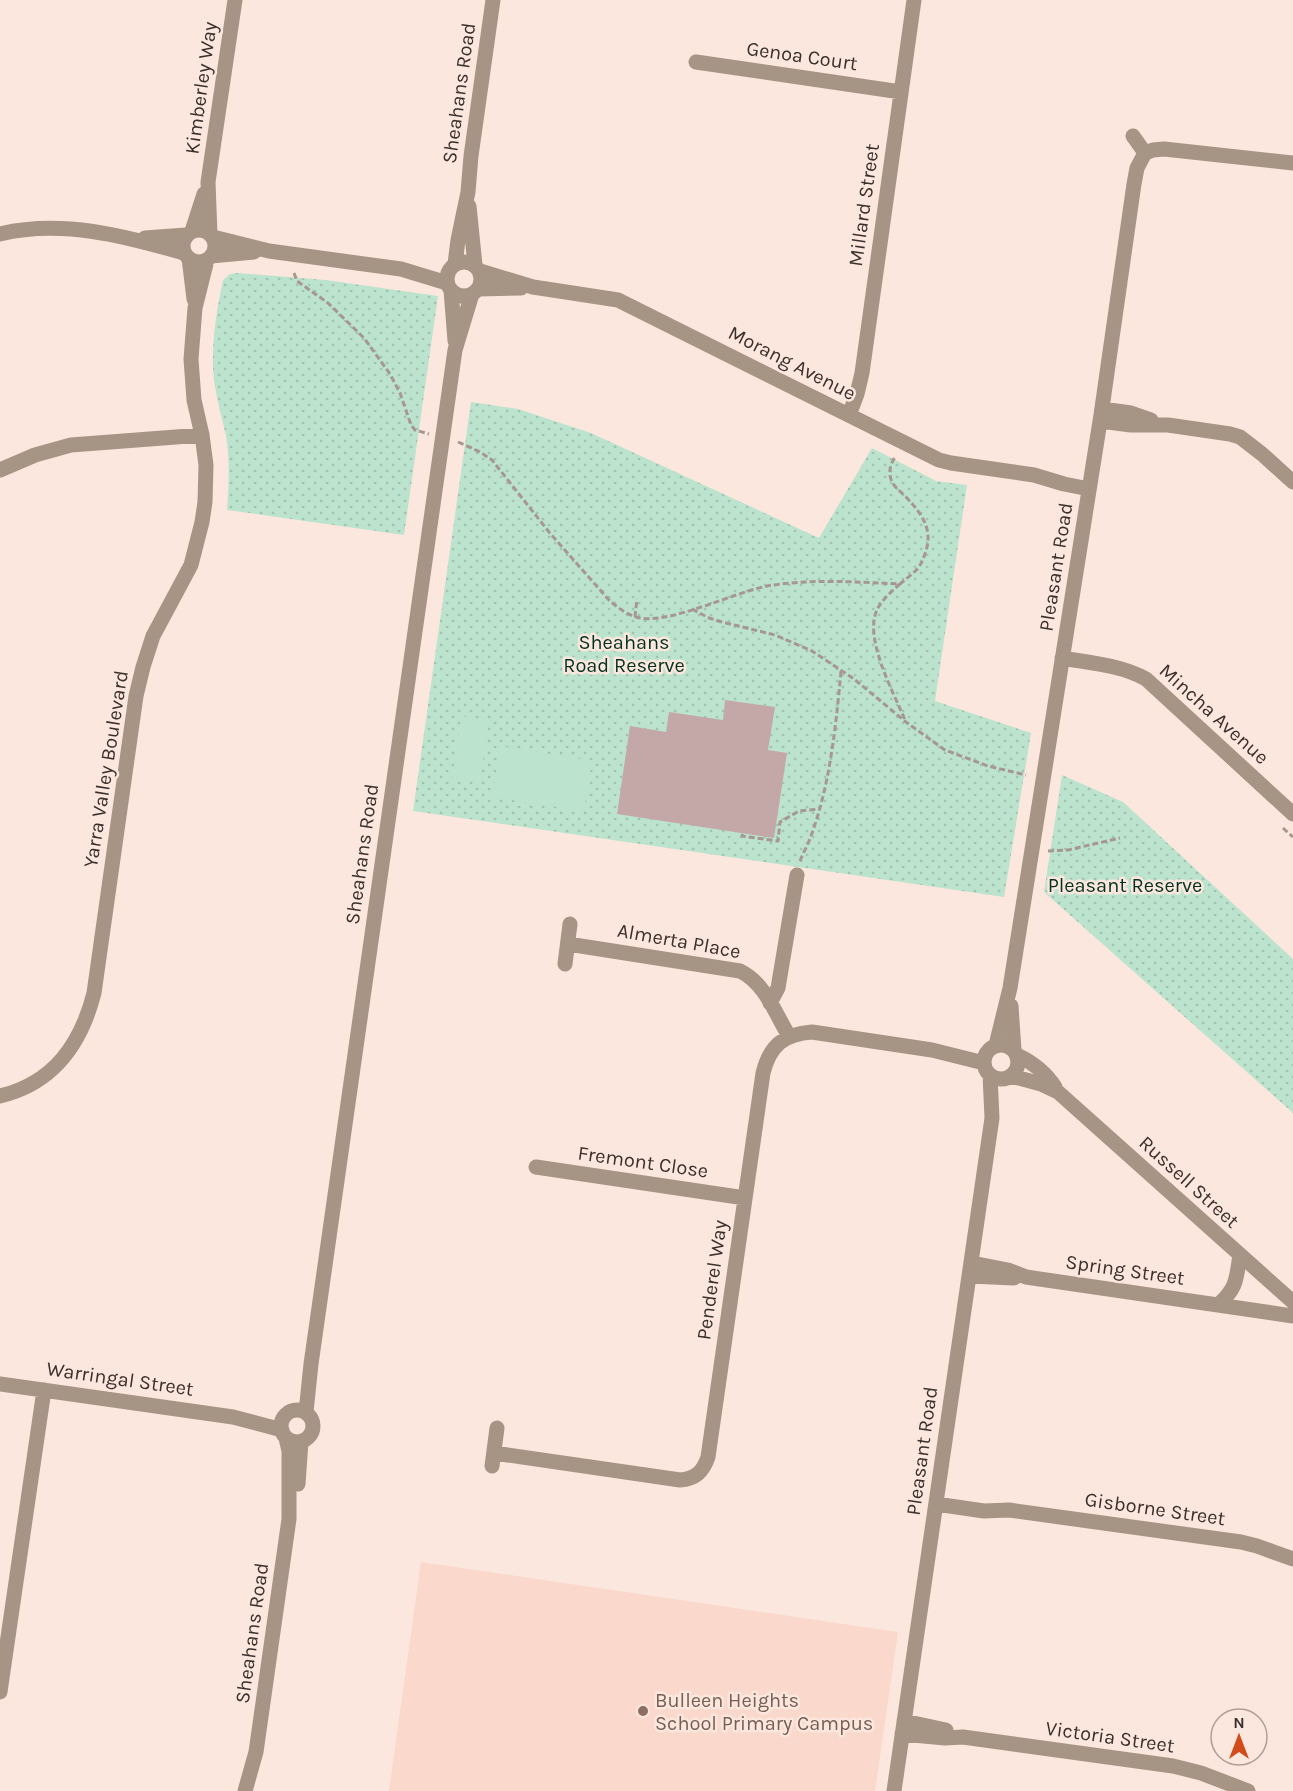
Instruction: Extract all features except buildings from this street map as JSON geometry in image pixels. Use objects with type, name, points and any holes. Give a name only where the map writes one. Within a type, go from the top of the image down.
[{"type":"street","name":"Kimberley Way","points":[[211,236],[208,182],[235,0]]},
{"type":"street","name":"Sheahans Road","points":[[453,265],[468,192],[493,0]]},
{"type":"street","name":"Millard Street","points":[[849,415],[862,373],[914,0]]},
{"type":"street","name":"Genoa Court","points":[[696,62],[901,92]]},
{"type":"street","points":[[1133,136],[1145,153],[1164,149],[1293,163]]},
{"type":"street","name":"Pleasant Road","points":[[894,1791],[992,1118],[990,1058],[1010,988],[1101,415],[1134,184],[1137,168],[1145,153]]},
{"type":"street","name":"Kimberley Way","points":[[189,233],[208,182]]},
{"type":"street","name":"Sheahans Road","points":[[468,192],[477,268]]},
{"type":"street","points":[[0,234],[41,227],[133,238],[198,262],[209,258],[269,251]]},
{"type":"street","points":[[133,238],[201,230],[211,236],[269,251],[401,269],[453,265],[465,261],[477,268],[481,280],[475,291],[461,296],[449,287],[401,269]]},
{"type":"street","points":[[186,256],[183,244],[189,233]]},
{"type":"street","points":[[209,258],[215,247],[211,236]]},
{"type":"street","name":"Yarra Valley Boulevard","points":[[186,256],[195,308]]},
{"type":"street","name":"Yarra Valley Boulevard","points":[[0,1096],[27,1086],[45,1075],[61,1061],[75,1044],[84,1027],[94,993],[136,696],[153,636],[190,565],[202,522],[206,480],[202,435],[191,380],[192,332],[195,308],[209,258]]},
{"type":"street","points":[[449,287],[447,274],[453,265]]},
{"type":"street","name":"Morang Avenue","points":[[477,268],[533,287],[618,300],[939,460],[1034,475],[1064,484],[1090,483]]},
{"type":"street","name":"Sheahans Road","points":[[449,287],[455,350]]},
{"type":"street","name":"Morang Avenue","points":[[475,291],[533,287]]},
{"type":"street","name":"Sheahans Road","points":[[306,1412],[455,350],[475,291]]},
{"type":"street","points":[[1101,415],[1131,414],[1168,425],[1240,437],[1257,449],[1293,482]]},
{"type":"street","points":[[0,470],[35,455],[71,445],[202,435]]},
{"type":"street","name":"Mincha Avenue","points":[[1062,658],[1122,668],[1146,679],[1293,814]]},
{"type":"street","points":[[770,1003],[778,988],[797,874]]},
{"type":"street","points":[[565,964],[570,924]]},
{"type":"street","name":"Almerta Place","points":[[568,944],[740,970],[755,980],[789,1036]]},
{"type":"street","name":"Pleasant Road","points":[[1010,988],[1015,1052]]},
{"type":"street","points":[[789,1036],[812,1032],[990,1058],[1006,1045],[1015,1052],[1019,1059],[1018,1069],[1009,1078],[995,1078],[990,1058]]},
{"type":"street","name":"Penderel Way","points":[[497,1428],[493,1460],[680,1480],[689,1480],[696,1476],[705,1465],[766,1062],[776,1045],[789,1036]]},
{"type":"street","name":"Russell Street","points":[[1015,1052],[1031,1062],[1058,1092],[1293,1302]]},
{"type":"street","name":"Pleasant Road","points":[[992,1118],[1009,1078]]},
{"type":"street","name":"Russell Street","points":[[1009,1078],[1041,1084],[1058,1092]]},
{"type":"street","name":"Fremont Close","points":[[536,1167],[745,1198]]},
{"type":"street","points":[[1218,1305],[1230,1294],[1235,1285],[1240,1255]]},
{"type":"street","name":"Spring Street","points":[[971,1269],[1008,1270],[1026,1277],[1293,1316]]},
{"type":"street","name":"Sheahans Road","points":[[289,1519],[289,1451],[285,1424],[311,1364]]},
{"type":"street","name":"Warringal Street","points":[[0,1384],[285,1424]]},
{"type":"street","points":[[0,1692],[44,1390]]},
{"type":"street","points":[[296,1410],[306,1412],[313,1420],[313,1431],[301,1442],[291,1441],[285,1424],[296,1410]]},
{"type":"street","name":"Sheahans Road","points":[[245,1791],[256,1752],[289,1519],[298,1482],[301,1442]]},
{"type":"street","name":"Gisborne Street","points":[[937,1499],[986,1502],[1009,1510],[1241,1542],[1293,1559]]},
{"type":"street","name":"Victoria Street","points":[[903,1728],[944,1730],[963,1737],[1188,1769],[1248,1791]]},
{"type":"street","name":"Sheahans Road","points":[[256,1752],[256,1791]]},
{"type":"path","points":[[294,273],[297,280],[344,317],[374,351],[400,393],[411,425],[415,430],[443,436],[472,448],[492,460],[543,524],[609,600],[635,617],[657,618],[747,591],[794,582],[855,581],[900,584]]},
{"type":"path","points":[[895,457],[889,474],[893,485],[920,512],[929,534],[926,551],[919,567],[884,600],[877,610],[874,626],[877,649],[906,722]]},
{"type":"path","points":[[635,617],[636,599]]},
{"type":"path","points":[[692,609],[709,618],[775,634],[794,642],[825,658],[945,750],[988,766],[1026,775]]},
{"type":"path","points":[[797,874],[820,809],[837,717],[841,671]]},
{"type":"path","points":[[743,834],[742,836],[778,841],[780,822],[799,812],[820,809]]},
{"type":"path","points":[[1276,822],[1293,837]]},
{"type":"path","points":[[1048,851],[1068,850],[1120,838]]},
{"type":"shaded area","name":"Bulleen Heights School Primary Campus","points":[[421,1562],[898,1632],[875,1791],[389,1791]]},
{"type":"green space","points":[[230,274],[326,280],[438,296],[404,535],[227,510],[228,455],[215,385],[213,346],[223,280]]},
{"type":"green space","name":"Sheahans Road Reserve","points":[[471,402],[518,409],[591,433],[819,538],[872,448],[936,481],[967,485],[935,701],[1031,733],[1004,897],[413,811]]},
{"type":"green space","points":[[461,716],[489,720],[480,781],[452,778]]},
{"type":"green space","points":[[500,746],[592,761],[584,811],[492,797]]},
{"type":"green space","name":"Pleasant Reserve","points":[[1062,775],[1123,802],[1293,959],[1293,1113],[1044,892]]},
{"type":"place","name":"Bulleen Heights School Primary Campus","points":[[643,1711]]}]
